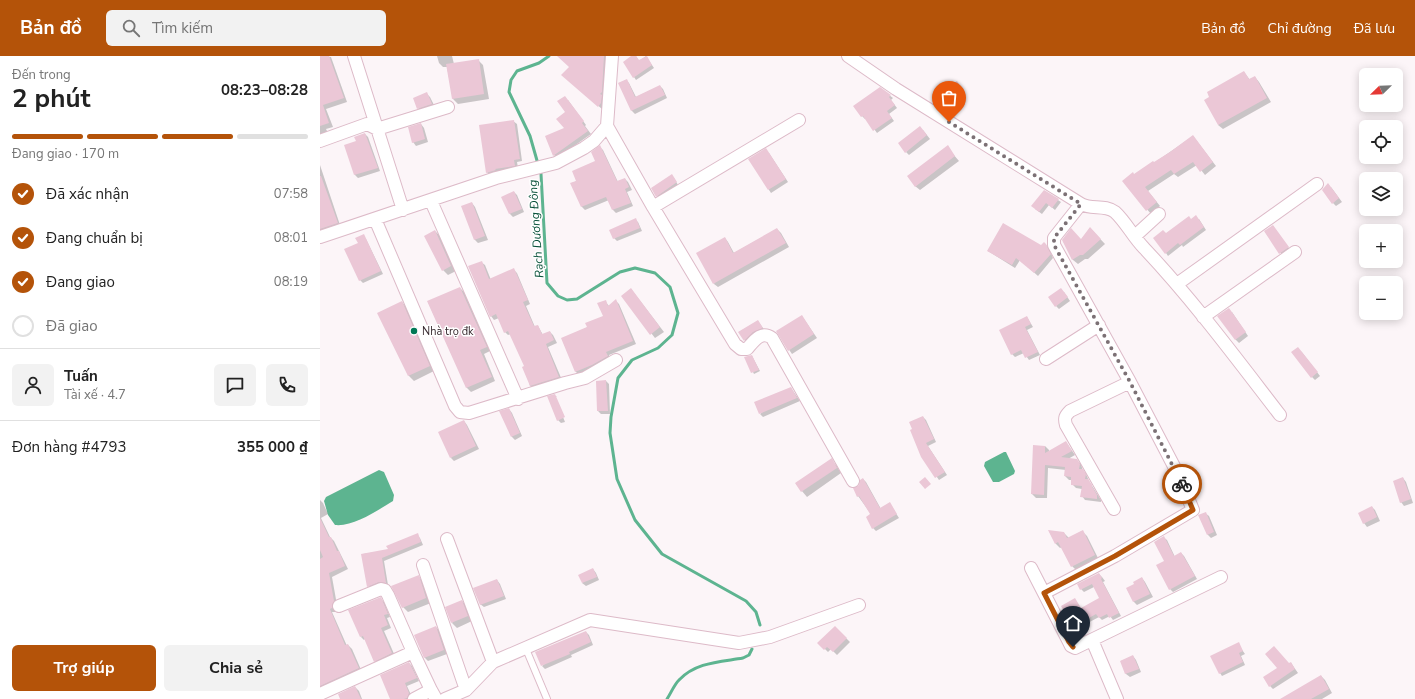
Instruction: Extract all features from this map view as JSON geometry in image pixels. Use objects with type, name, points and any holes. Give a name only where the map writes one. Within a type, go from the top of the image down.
[{"type":"street","points":[[354,56],[403,210]]},
{"type":"street","points":[[612,56],[607,126],[653,207],[736,344],[741,349],[747,349],[759,336],[763,334],[768,335],[774,341],[853,481]]},
{"type":"street","points":[[848,56],[896,89],[1086,207],[1103,207],[1114,211],[1204,317],[1280,415]]},
{"type":"street","points":[[320,140],[367,124],[377,130],[448,107]]},
{"type":"street","points":[[653,207],[799,120]]},
{"type":"street","points":[[320,237],[496,178],[556,163],[584,148],[607,126]]},
{"type":"street","points":[[1177,284],[1317,184]]},
{"type":"street","points":[[430,200],[518,398]]},
{"type":"street","points":[[1044,593],[1115,556],[1193,510],[1179,476],[1130,382],[1054,245],[1054,238],[1081,204]]},
{"type":"street","points":[[1135,236],[1159,214]]},
{"type":"street","points":[[375,219],[455,406],[460,412],[469,413],[585,378],[616,360]]},
{"type":"street","points":[[1204,317],[1295,252]]},
{"type":"street","points":[[1046,359],[1099,326]]},
{"type":"street","points":[[1114,509],[1064,420],[1065,416],[1070,411],[1130,382]]},
{"type":"street","points":[[447,538],[493,662]]},
{"type":"street","points":[[423,565],[466,690]]},
{"type":"street","points":[[1031,568],[1072,646],[1075,648],[1221,577]]},
{"type":"street","points":[[339,606],[381,589],[385,590],[412,652],[434,695],[414,699]]},
{"type":"street","points":[[445,699],[466,690],[493,662],[590,620],[739,643],[770,637],[859,605]]},
{"type":"street","points":[[1092,640],[1117,699]]},
{"type":"street","points":[[320,694],[412,652]]},
{"type":"lane","points":[[526,649],[547,699]]},
{"type":"shaded area","points":[[1006,452],[1015,471],[1014,474],[999,482],[993,482],[984,466],[985,462]]},
{"type":"shaded area","points":[[379,470],[384,472],[394,495],[393,501],[358,521],[335,525],[328,515],[324,501],[326,497]]},
{"type":"building","points":[[320,56],[329,56],[344,98],[323,105],[329,123],[320,126]]},
{"type":"building","points":[[557,56],[604,56],[602,92],[600,94],[602,95],[601,103],[598,107],[561,75],[569,67]]},
{"type":"building","points":[[631,56],[636,56],[639,60],[647,56],[652,65],[633,78],[623,62]]},
{"type":"building","points":[[479,59],[484,94],[452,99],[446,64]]},
{"type":"building","points":[[1244,71],[1249,79],[1255,76],[1267,98],[1218,125],[1204,100],[1209,97],[1207,92]]},
{"type":"building","points":[[627,79],[635,97],[660,85],[665,95],[631,111],[618,83]]},
{"type":"building","points":[[957,81],[961,88],[944,100],[939,93]]},
{"type":"building","points":[[880,87],[891,95],[889,97],[895,105],[887,111],[892,118],[873,131],[863,116],[861,117],[853,106]]},
{"type":"building","points":[[427,92],[432,104],[417,109],[413,98]]},
{"type":"building","points":[[565,96],[584,121],[582,123],[588,131],[553,156],[545,136],[564,128],[556,119],[565,112],[557,101]]},
{"type":"building","points":[[514,120],[520,159],[514,160],[515,166],[495,169],[496,170],[486,173],[479,125]]},
{"type":"building","points":[[421,123],[425,139],[412,143],[408,127]]},
{"type":"building","points":[[920,126],[927,135],[905,153],[898,143]]},
{"type":"building","points":[[365,133],[378,168],[354,175],[344,145],[356,141],[354,137]]},
{"type":"building","points":[[1193,135],[1213,162],[1200,172],[1193,162],[1174,174],[1171,170],[1145,187],[1157,202],[1146,211],[1122,181],[1133,172],[1134,174],[1170,152]]},
{"type":"building","points":[[600,145],[617,181],[625,178],[629,187],[625,189],[631,203],[612,210],[606,197],[581,207],[570,183],[576,181],[572,171],[595,161],[591,152]]},
{"type":"building","points":[[948,145],[955,156],[915,187],[907,176]]},
{"type":"building","points":[[766,148],[786,179],[768,190],[748,159]]},
{"type":"building","points":[[672,174],[677,182],[656,197],[651,188]]},
{"type":"building","points":[[320,176],[338,223],[320,229]]},
{"type":"building","points":[[1328,183],[1339,198],[1332,204],[1322,190]]},
{"type":"building","points":[[1044,190],[1059,199],[1052,208],[1046,203],[1039,212],[1031,206]]},
{"type":"building","points":[[514,191],[522,209],[509,214],[501,197]]},
{"type":"building","points":[[472,202],[485,236],[474,240],[461,206]]},
{"type":"building","points":[[1196,215],[1204,227],[1180,245],[1178,243],[1165,254],[1153,238],[1163,230],[1166,233],[1189,216],[1191,219]]},
{"type":"building","points":[[636,218],[640,228],[613,239],[609,230]]},
{"type":"building","points":[[1003,223],[1041,245],[1044,242],[1046,244],[1051,254],[1034,273],[1016,258],[1012,265],[987,251]]},
{"type":"building","points":[[1273,225],[1289,247],[1279,254],[1264,231]]},
{"type":"building","points":[[1090,227],[1101,239],[1083,255],[1080,255],[1072,260],[1062,240],[1071,228],[1081,239]]},
{"type":"building","points":[[777,228],[786,243],[713,284],[696,253],[725,237],[733,253]]},
{"type":"building","points":[[435,230],[451,266],[442,271],[424,236]]},
{"type":"building","points":[[364,234],[381,271],[359,281],[344,249],[358,243],[355,238]]},
{"type":"building","points":[[482,261],[489,279],[514,268],[528,300],[523,302],[534,326],[538,325],[542,334],[550,331],[554,340],[546,344],[559,377],[530,386],[522,367],[524,366],[508,331],[504,333],[496,314],[490,317],[468,266]]},
{"type":"building","points":[[460,287],[487,347],[480,350],[492,377],[466,388],[427,301]]},
{"type":"building","points":[[631,288],[660,327],[650,335],[621,296]]},
{"type":"building","points":[[1061,288],[1068,297],[1055,307],[1048,297]]},
{"type":"building","points":[[616,299],[633,341],[606,352],[608,356],[575,372],[561,338],[587,327],[585,323],[603,316],[597,303],[606,300],[608,306]]},
{"type":"building","points":[[402,301],[430,366],[408,376],[377,313]]},
{"type":"building","points":[[1229,308],[1246,332],[1235,340],[1217,316]]},
{"type":"building","points":[[802,315],[814,334],[788,351],[776,331]]},
{"type":"building","points":[[1027,316],[1031,324],[1025,327],[1038,352],[1025,358],[1021,350],[1011,355],[999,330]]},
{"type":"building","points":[[758,320],[763,328],[753,332],[744,341],[738,332]]},
{"type":"building","points":[[1298,347],[1318,372],[1311,378],[1291,352]]},
{"type":"building","points":[[752,355],[759,370],[751,373],[744,357]]},
{"type":"building","points":[[606,380],[608,411],[597,411],[596,381]]},
{"type":"building","points":[[791,387],[797,398],[759,414],[754,402]]},
{"type":"building","points":[[555,394],[565,417],[557,421],[547,396]]},
{"type":"building","points":[[509,408],[520,433],[511,437],[499,411]]},
{"type":"building","points":[[923,416],[934,439],[926,443],[945,472],[935,478],[921,457],[910,430],[912,429],[909,422]]},
{"type":"building","points":[[464,420],[476,446],[450,458],[438,432]]},
{"type":"building","points":[[1066,441],[1072,451],[1061,457],[1077,459],[1080,464],[1079,469],[1083,469],[1086,474],[1085,479],[1088,479],[1092,485],[1097,495],[1097,499],[1080,497],[1082,486],[1071,485],[1071,477],[1064,476],[1065,467],[1045,465],[1044,495],[1031,494],[1033,445],[1045,446],[1045,453]]},
{"type":"building","points":[[832,458],[837,468],[801,492],[795,483]]},
{"type":"building","points":[[925,477],[931,484],[925,489],[919,482]]},
{"type":"building","points":[[1403,477],[1411,499],[1400,503],[1393,481]]},
{"type":"building","points":[[863,478],[880,508],[890,502],[897,514],[872,529],[866,517],[870,514],[859,496],[857,497],[853,488],[859,485],[860,480]]},
{"type":"building","points":[[1372,506],[1377,517],[1363,524],[1358,513]]},
{"type":"building","points":[[1206,512],[1214,532],[1207,535],[1198,515]]},
{"type":"building","points":[[320,518],[337,551],[339,551],[345,566],[329,573],[334,601],[332,608],[330,609],[345,645],[348,644],[359,668],[320,686],[320,559],[323,557],[320,550]]},
{"type":"building","points":[[1048,530],[1064,532],[1067,538],[1083,530],[1095,555],[1071,567],[1058,542],[1055,544]]},
{"type":"building","points":[[418,533],[421,542],[382,558],[386,583],[379,582],[367,587],[361,554],[388,549],[386,546]]},
{"type":"building","points":[[1164,536],[1174,556],[1181,552],[1195,576],[1169,590],[1156,565],[1164,561],[1154,542]]},
{"type":"building","points":[[593,568],[597,577],[582,583],[578,575]]},
{"type":"building","points":[[1099,573],[1119,613],[1109,618],[1107,614],[1099,618],[1096,614],[1080,623],[1075,613],[1067,617],[1061,606],[1075,598],[1081,608],[1099,598],[1092,584],[1080,590],[1077,584]]},
{"type":"building","points":[[419,575],[426,598],[402,608],[391,586]]},
{"type":"building","points":[[1142,577],[1150,594],[1133,602],[1126,588],[1134,584],[1133,582]]},
{"type":"building","points":[[497,579],[504,596],[480,605],[473,588]]},
{"type":"building","points":[[381,597],[388,614],[384,615],[388,625],[381,628],[392,653],[374,662],[363,636],[360,637],[348,610]]},
{"type":"building","points":[[462,600],[468,616],[451,623],[445,607]]},
{"type":"building","points":[[436,626],[444,650],[424,658],[414,635]]},
{"type":"building","points":[[835,626],[847,638],[833,652],[827,647],[824,650],[817,643]]},
{"type":"building","points":[[586,631],[591,642],[569,652],[570,654],[541,666],[535,652]]},
{"type":"building","points":[[1239,642],[1243,651],[1239,653],[1243,662],[1219,674],[1210,656]]},
{"type":"building","points":[[1274,646],[1289,663],[1291,662],[1295,669],[1269,687],[1263,677],[1277,668],[1265,654]]},
{"type":"building","points":[[1133,655],[1139,669],[1125,674],[1120,661]]},
{"type":"building","points":[[409,662],[417,678],[405,683],[409,693],[407,698],[390,699],[380,675]]},
{"type":"building","points":[[1321,675],[1329,689],[1311,699],[1280,699]]},
{"type":"building","points":[[355,686],[361,699],[340,699],[338,694]]},
{"type":"waterway","name":"Rạch Dương Đông","points":[[538,164],[530,136],[509,92],[511,80],[517,71],[539,63],[549,56]]},
{"type":"waterway","name":"Rạch Dương Đông","points":[[540,169],[547,283],[558,296],[567,300],[577,299],[620,272],[635,268],[655,273],[670,287],[678,313],[672,335],[658,348],[632,360],[618,378],[611,417],[610,433],[617,479],[635,520],[662,554],[746,601],[756,612],[760,625]]},
{"type":"waterway","name":"Rạch Dương Đông","points":[[667,699],[677,682],[686,674],[701,666],[743,658],[749,655],[752,649]]},
{"type":"way so far","points":[[949,122],[1081,204],[1054,238],[1054,245],[1130,382],[1182,484]]},
{"type":"place","name":"Nhà trọ đk","points":[[414,331]]},
{"type":"route","points":[[1073,647],[1044,593],[1115,556],[1193,510],[1182,484]]}]
